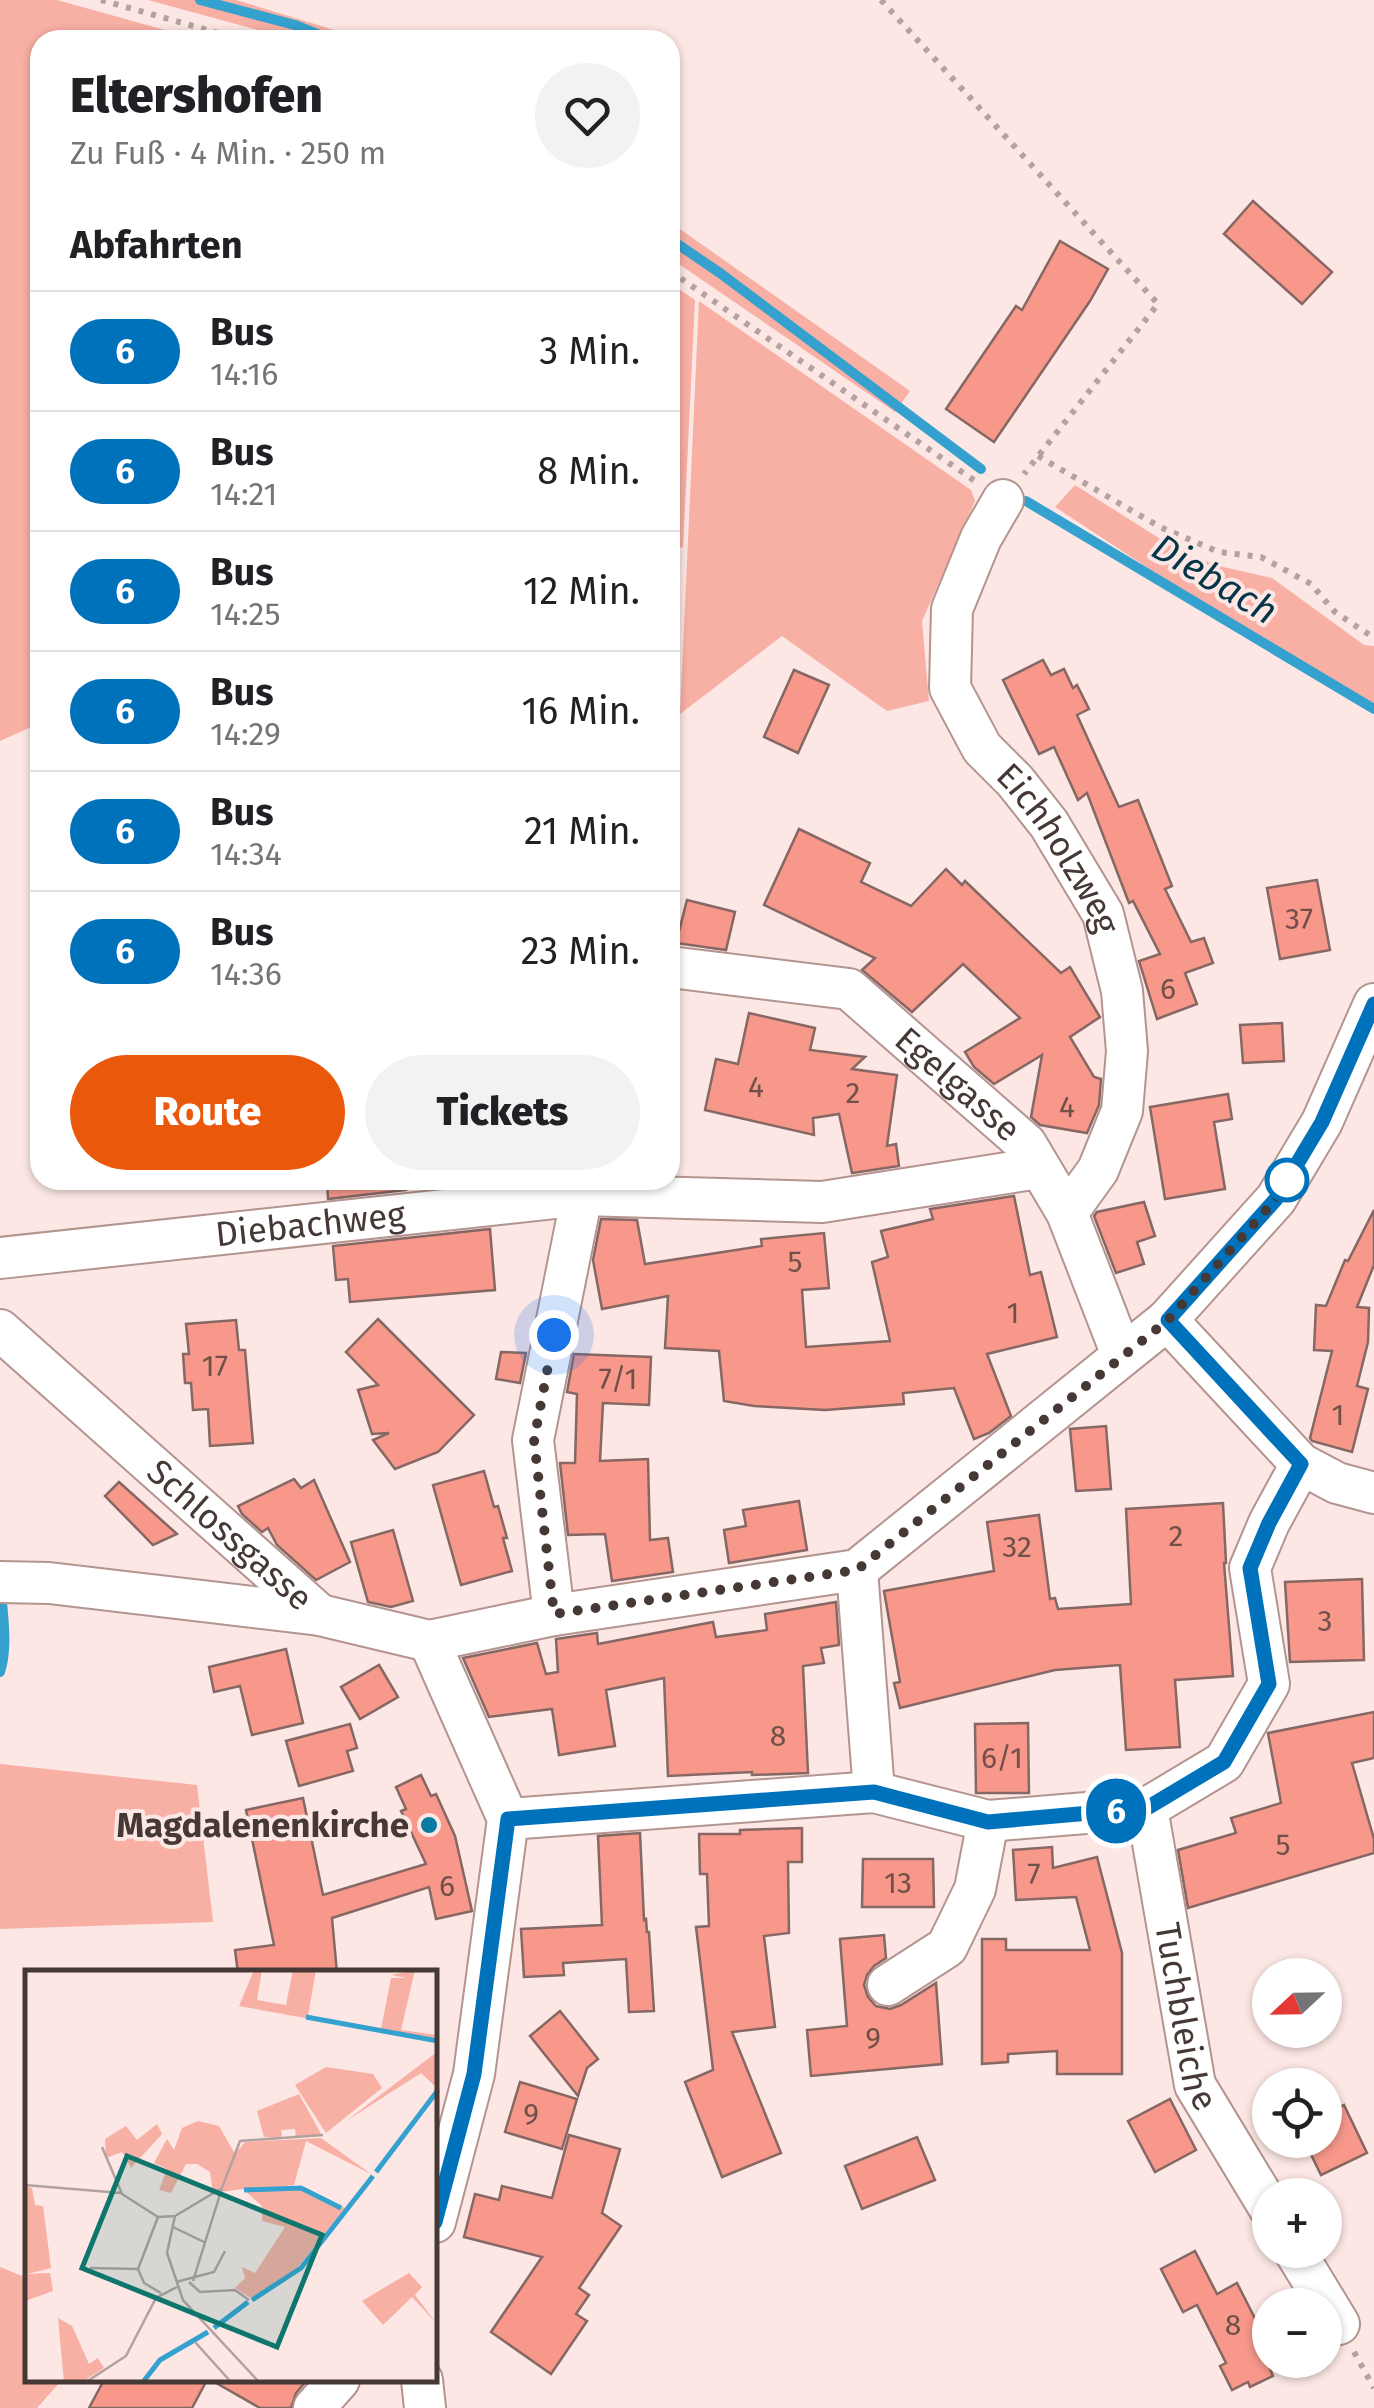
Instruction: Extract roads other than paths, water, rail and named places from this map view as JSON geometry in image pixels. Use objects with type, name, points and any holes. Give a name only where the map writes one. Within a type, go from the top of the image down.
[{"type":"street","name":"Eichholzweg","points":[[1003,500],[981,538],[952,609],[950,688],[982,748],[1049,824],[1104,914],[1122,991],[1127,1051],[1122,1112],[1098,1170],[1067,1213]]},
{"type":"street","name":"Egelgasse","points":[[680,968],[849,989],[1026,1144],[1067,1213],[1122,1355]]},
{"type":"street","points":[[874,1792],[857,1570],[1168,1320],[1276,1199],[1322,1122],[1374,1004]]},
{"type":"street","name":"Diebachweg","points":[[0,1258],[582,1194],[822,1202],[1039,1168]]},
{"type":"street","points":[[554,1614],[534,1440],[582,1194]]},
{"type":"street","points":[[1168,1320],[1301,1464],[1337,1483],[1374,1493]]},
{"type":"street","name":"Schlossgasse","points":[[0,1330],[320,1615],[429,1641],[554,1614],[857,1570]]},
{"type":"street","points":[[508,1819],[874,1792],[988,1822],[1147,1808],[1224,1762],[1269,1684],[1250,1568],[1301,1464]]},
{"type":"street","points":[[0,1582],[49,1583],[320,1615]]},
{"type":"street","points":[[429,1641],[508,1819],[474,2074],[438,2211]]},
{"type":"street","name":"Tuchbleiche","points":[[1147,1808],[1195,2085],[1252,2180]]},
{"type":"street","points":[[888,1984],[947,1947],[975,1889],[988,1822]]},
{"type":"street","points":[[314,2408],[337,2383]]},
{"type":"street","points":[[422,2383],[425,2408]]},
{"type":"waterway","name":"Diebach","points":[[200,0],[307,30]]},
{"type":"waterway","name":"Diebach","points":[[680,246],[981,469]]},
{"type":"waterway","name":"Diebach","points":[[1026,501],[1374,709]]},
{"type":"waterway","points":[[0,1672],[4,1642],[1,1591]]},
{"type":"place","name":"Magdalenenkirche","points":[[429,1825]]}]
